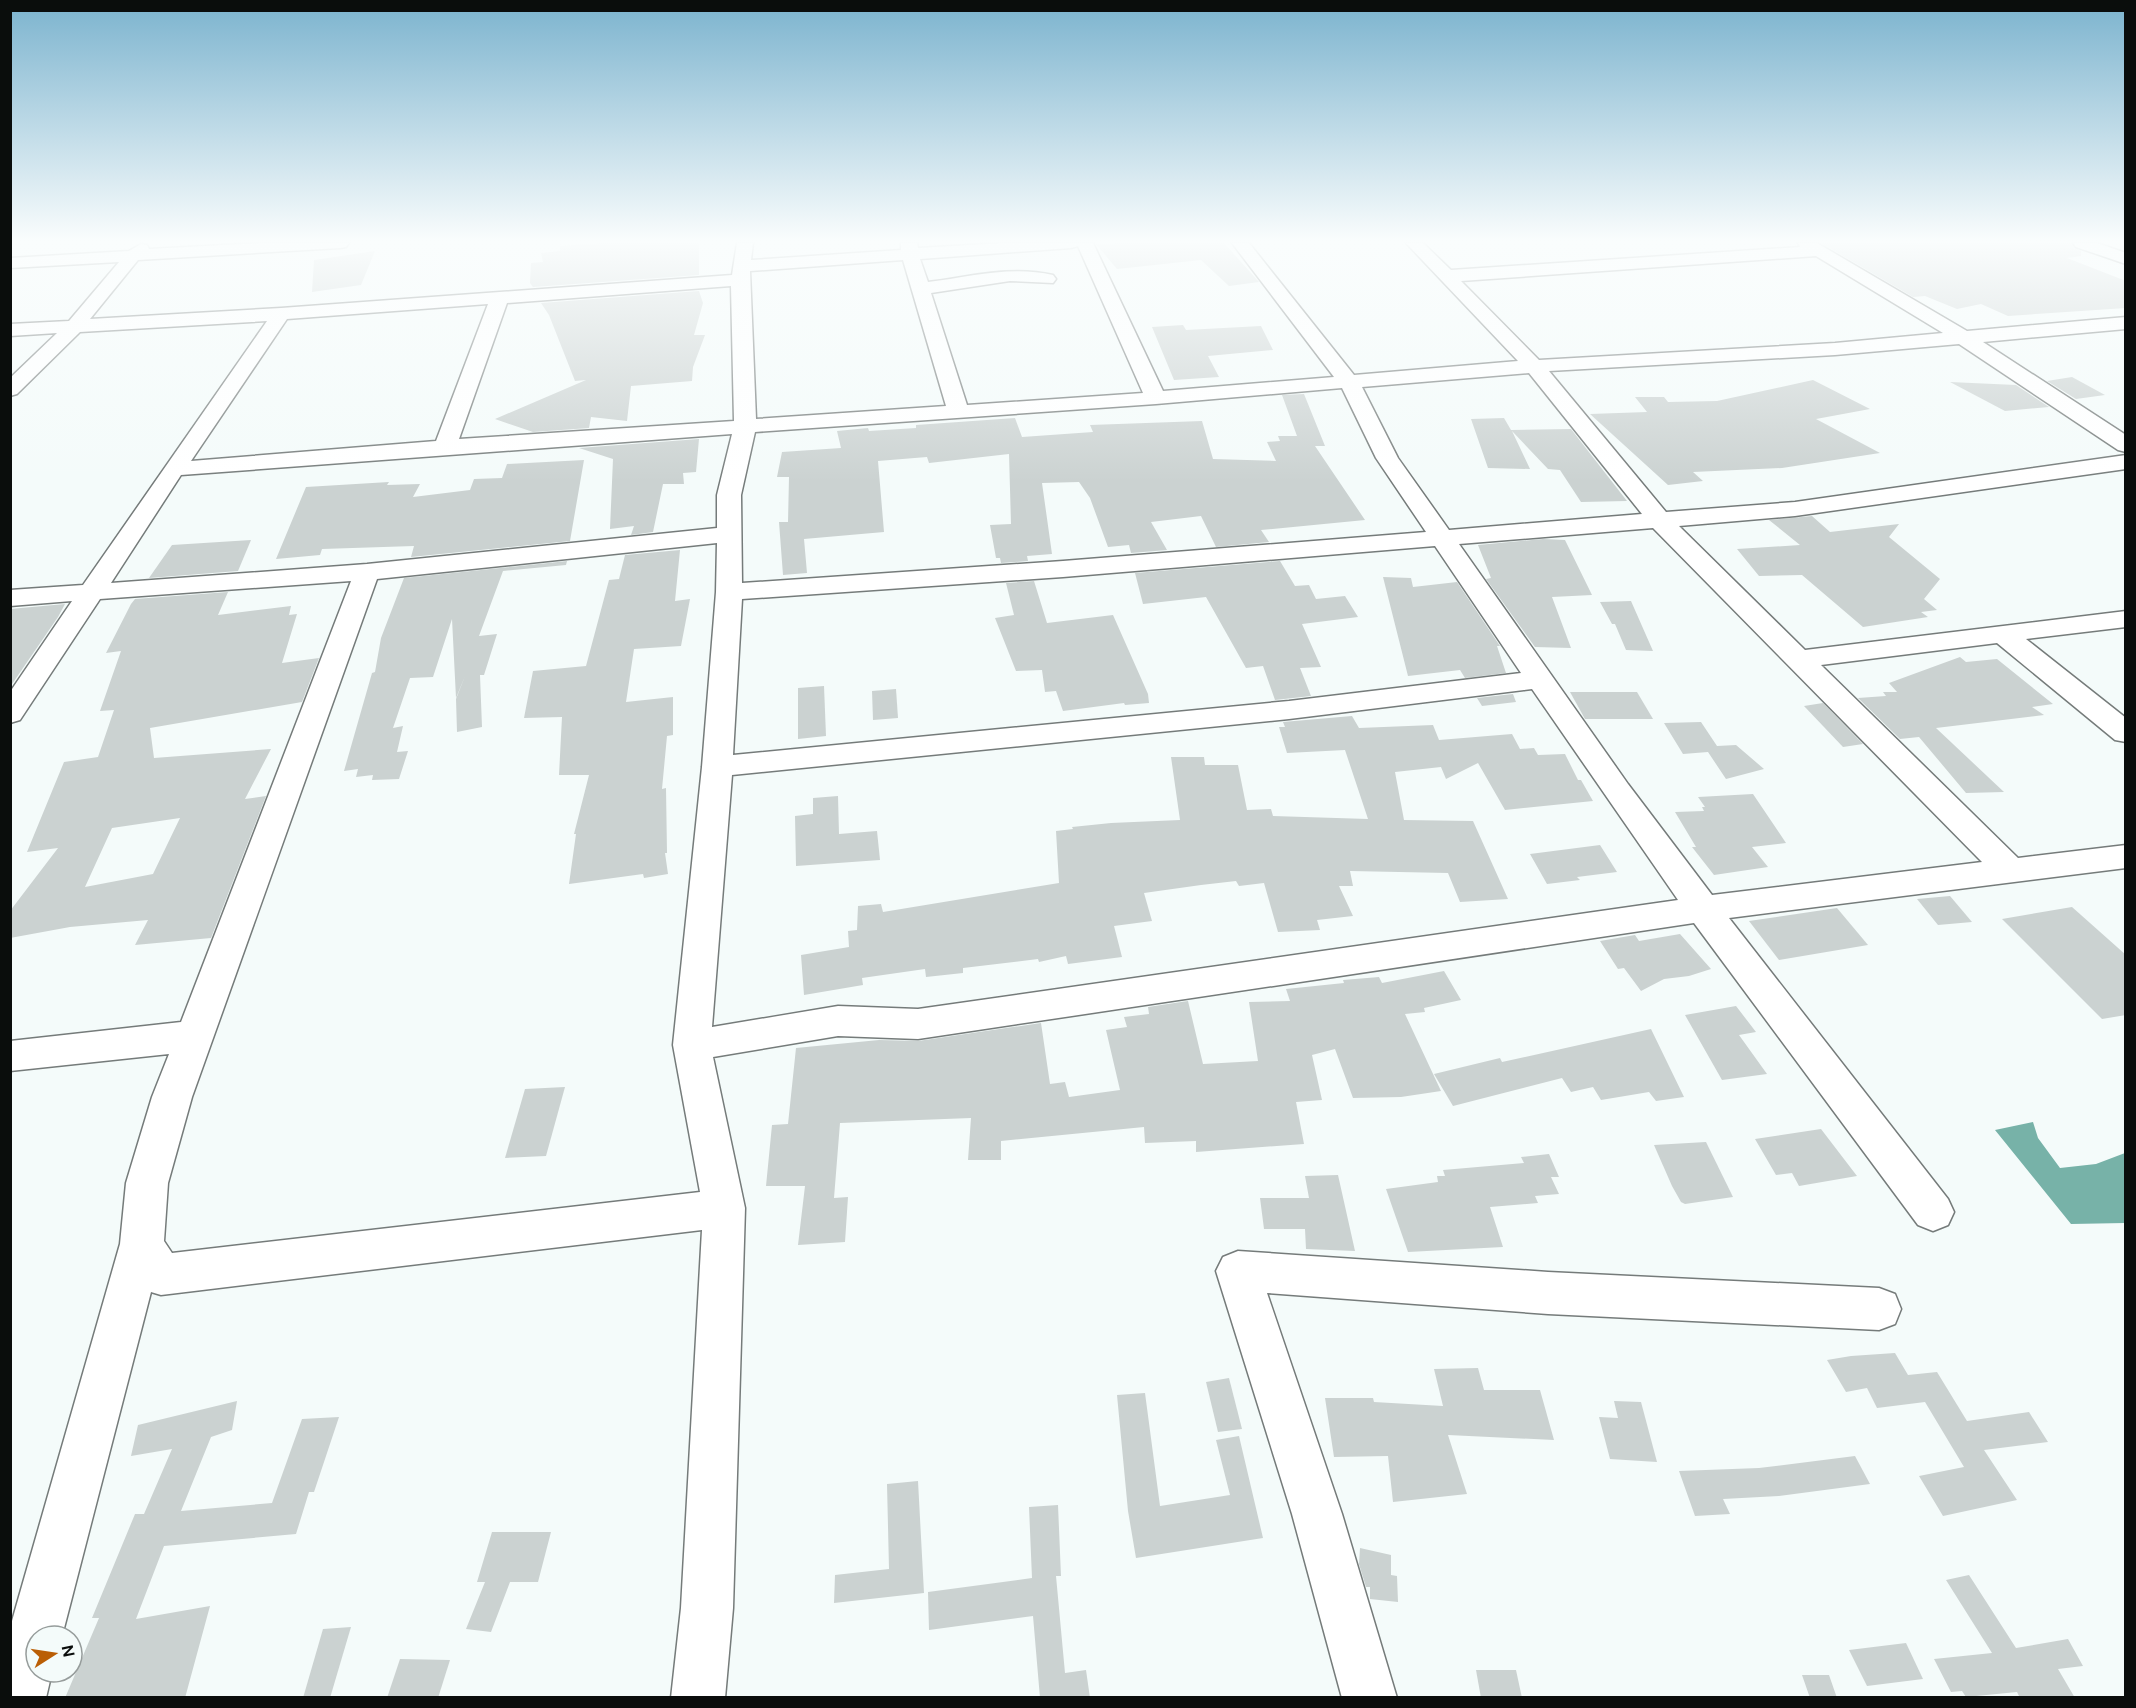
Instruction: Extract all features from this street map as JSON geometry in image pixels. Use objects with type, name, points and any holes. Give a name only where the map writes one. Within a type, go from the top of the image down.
[{"type":"street","points":[[10,390],[78,323]]},
{"type":"street","points":[[10,330],[132,323]]},
{"type":"street","points":[[10,714],[275,323]]},
{"type":"street","points":[[445,447],[491,323]]},
{"type":"street","points":[[698,1698],[707,1608],[724,1208],[692,1045],[717,767],[729,592],[729,495],[745,427],[744,323]]},
{"type":"street","points":[[931,323],[959,412]]},
{"type":"street","points":[[1122,323],[1156,398]]},
{"type":"street","points":[[1303,323],[1350,383],[1387,458],[1538,680],[1703,909],[1933,1212]]},
{"type":"street","points":[[1493,323],[1534,366],[1659,520],[2011,871]]},
{"type":"street","points":[[1938,323],[2120,438]]},
{"type":"street","points":[[174,469],[445,447],[1156,398],[1534,366],[1835,349],[2126,323]]},
{"type":"street","points":[[729,592],[1063,569],[1817,506],[2126,462]]},
{"type":"street","points":[[10,598],[367,572],[729,534]]},
{"type":"street","points":[[18,1698],[142,1244],[147,1183],[172,1097],[367,572]]},
{"type":"street","points":[[1799,659],[2126,619]]},
{"type":"street","points":[[2001,633],[2126,733]]},
{"type":"street","points":[[717,767],[1289,710],[1538,680]]},
{"type":"street","points":[[692,1045],[838,1021],[918,1024],[1703,909],[2126,856]]},
{"type":"street","points":[[10,1056],[195,1036]]},
{"type":"street","points":[[142,1244],[161,1275],[724,1208]]},
{"type":"street","points":[[1370,1698],[1317,1514],[1238,1271],[1548,1293],[1879,1309]]},
{"type":"shaded area","points":[[2033,1122],[2038,1138],[2060,1168],[2096,1164],[2125,1153],[2125,1223],[2071,1224],[1995,1130]]},
{"type":"building","points":[[552,323],[697,323],[694,335],[705,335],[693,367],[692,381],[631,386],[627,421],[591,417],[589,428],[533,432],[495,419],[586,380],[575,381]]},
{"type":"building","points":[[1183,325],[1186,330],[1261,326],[1273,350],[1208,356],[1219,377],[1174,380],[1152,327]]},
{"type":"building","points":[[2072,377],[2105,395],[2076,399],[2047,381]]},
{"type":"building","points":[[1813,380],[1870,409],[1816,419],[1880,453],[1782,468],[1693,472],[1703,481],[1668,485],[1590,414],[1647,412],[1635,397],[1664,397],[1668,402],[1717,401]]},
{"type":"building","points":[[1950,382],[2016,385],[2049,407],[2005,411]]},
{"type":"building","points":[[1304,394],[1325,446],[1315,446],[1365,520],[1261,530],[1269,542],[1216,547],[1201,516],[1151,522],[1167,550],[1131,553],[1129,545],[1108,547],[1090,498],[1079,482],[1042,483],[1052,554],[1027,556],[1028,561],[1001,563],[1000,558],[996,558],[990,525],[1011,524],[1009,454],[929,463],[927,457],[878,461],[884,532],[804,539],[807,573],[783,575],[779,522],[788,522],[789,477],[777,477],[782,452],[841,448],[837,431],[868,428],[869,431],[916,428],[916,425],[1015,418],[1022,437],[1093,432],[1090,425],[1202,421],[1213,459],[1276,461],[1267,442],[1280,441],[1278,436],[1297,436],[1282,395]]},
{"type":"building","points":[[1504,418],[1511,430],[1571,429],[1627,501],[1581,502],[1560,470],[1548,469],[1512,431],[1530,469],[1488,468],[1471,419]]},
{"type":"building","points":[[699,439],[696,472],[683,473],[684,484],[663,484],[653,532],[631,535],[634,526],[610,529],[613,459],[579,448]]},
{"type":"building","points":[[584,460],[570,541],[411,557],[414,546],[322,549],[320,555],[276,559],[306,487],[389,482],[387,485],[420,484],[413,497],[470,490],[474,479],[502,478],[507,464]]},
{"type":"building","points":[[1812,516],[1830,532],[1899,524],[1889,537],[1940,579],[1924,599],[1937,610],[1921,612],[1928,617],[1863,627],[1802,575],[1759,576],[1737,549],[1800,545],[1769,520]]},
{"type":"building","points":[[1543,539],[1565,540],[1592,595],[1552,597],[1571,648],[1535,647],[1486,579],[1491,578],[1478,545]]},
{"type":"building","points":[[251,540],[238,571],[149,578],[172,545]]},
{"type":"building","points":[[680,550],[675,601],[690,599],[681,646],[634,649],[626,702],[673,697],[673,735],[667,736],[662,789],[666,788],[667,853],[665,853],[668,874],[644,878],[643,874],[569,884],[576,834],[574,834],[589,775],[559,775],[562,717],[524,718],[533,671],[586,666],[609,580],[619,579],[625,555]]},
{"type":"building","points":[[567,561],[566,565],[503,571],[479,636],[497,634],[484,675],[480,675],[482,727],[457,732],[456,699],[465,676],[456,698],[452,619],[433,677],[410,678],[393,728],[403,726],[397,752],[408,751],[399,779],[372,780],[373,775],[356,777],[358,769],[344,771],[372,673],[375,672],[381,638],[404,578]]},
{"type":"building","points":[[1280,561],[1295,586],[1309,585],[1316,599],[1345,596],[1358,617],[1302,624],[1321,667],[1300,668],[1311,696],[1275,700],[1263,666],[1246,668],[1206,597],[1143,604],[1135,573]]},
{"type":"building","points":[[1383,577],[1411,578],[1413,587],[1457,582],[1500,646],[1497,646],[1506,673],[1465,678],[1460,670],[1408,676]]},
{"type":"building","points":[[1034,581],[1047,623],[1113,615],[1148,694],[1149,703],[1125,705],[1124,703],[1063,711],[1056,691],[1045,692],[1042,670],[1016,671],[995,618],[1014,615],[1006,583]]},
{"type":"building","points":[[228,592],[218,615],[291,606],[289,615],[297,614],[282,663],[319,658],[302,702],[150,728],[154,758],[271,749],[245,799],[266,796],[211,938],[135,945],[148,920],[70,927],[10,938],[10,911],[58,848],[27,852],[64,762],[98,757],[114,710],[100,711],[121,651],[106,653],[135,599]],"holes":[[[180,818],[153,874],[85,887],[112,828]]]},
{"type":"building","points":[[1631,601],[1653,651],[1626,650],[1615,624],[1612,624],[1600,602]]},
{"type":"building","points":[[65,604],[58,617],[10,687],[10,609]]},
{"type":"building","points":[[1960,657],[1966,662],[1997,659],[2053,704],[2032,707],[2044,715],[1936,728],[2004,792],[1966,793],[1919,737],[1900,739],[1858,698],[1886,696],[1883,692],[1897,692],[1889,683]]},
{"type":"building","points":[[824,686],[826,736],[798,739],[798,688]]},
{"type":"building","points":[[896,689],[898,718],[873,720],[872,691]]},
{"type":"building","points":[[1570,692],[1637,692],[1653,719],[1585,719]]},
{"type":"building","points":[[1513,694],[1516,702],[1482,706],[1477,698]]},
{"type":"building","points":[[1823,703],[1863,744],[1843,747],[1804,706]]},
{"type":"building","points":[[1352,716],[1359,728],[1433,725],[1439,740],[1512,734],[1520,749],[1534,748],[1538,755],[1565,754],[1578,780],[1581,780],[1593,801],[1505,810],[1478,763],[1446,779],[1441,767],[1395,772],[1404,820],[1473,821],[1508,899],[1460,902],[1448,873],[1350,871],[1353,886],[1339,886],[1353,916],[1317,920],[1320,930],[1278,932],[1264,883],[1239,886],[1236,881],[1201,885],[1144,893],[1152,921],[1114,926],[1122,957],[1068,964],[1066,956],[1039,962],[1038,959],[963,968],[963,973],[926,977],[925,969],[862,978],[863,985],[804,995],[801,955],[849,947],[848,931],[857,930],[858,906],[881,904],[883,912],[1059,883],[1056,831],[1111,823],[1180,820],[1171,757],[1204,757],[1205,765],[1238,765],[1247,810],[1271,809],[1273,816],[1368,819],[1345,750],[1287,753],[1279,727],[1285,727],[1283,722]]},
{"type":"building","points":[[1701,722],[1717,746],[1736,745],[1764,769],[1726,779],[1708,752],[1683,754],[1664,723]]},
{"type":"building","points":[[1753,794],[1786,843],[1752,847],[1768,867],[1714,875],[1692,847],[1696,847],[1675,812],[1704,811],[1702,807],[1705,807],[1698,797]]},
{"type":"building","points":[[838,796],[839,834],[877,831],[880,860],[796,866],[795,816],[813,814],[813,798]]},
{"type":"building","points":[[1600,845],[1617,872],[1577,877],[1580,880],[1547,884],[1530,854]]},
{"type":"building","points":[[1950,896],[1972,922],[1938,925],[1917,899]]},
{"type":"building","points":[[2072,907],[2126,955],[2126,1015],[2102,1019],[2002,919]]},
{"type":"building","points":[[1837,908],[1868,945],[1779,960],[1749,921]]},
{"type":"building","points":[[1680,934],[1711,969],[1689,976],[1664,979],[1641,991],[1624,968],[1618,969],[1600,941],[1635,935],[1639,941]]},
{"type":"building","points":[[1444,971],[1461,1000],[1424,1008],[1425,1012],[1405,1014],[1441,1091],[1401,1097],[1353,1098],[1335,1049],[1312,1055],[1322,1100],[1296,1102],[1304,1144],[1196,1152],[1196,1141],[1145,1143],[1144,1127],[1001,1141],[1001,1160],[968,1160],[971,1118],[840,1123],[834,1198],[848,1197],[845,1242],[798,1245],[805,1186],[766,1186],[772,1125],[788,1124],[796,1048],[879,1040],[918,1041],[1041,1023],[1050,1084],[1065,1082],[1069,1097],[1120,1090],[1106,1030],[1127,1027],[1124,1017],[1149,1014],[1148,1007],[1188,1001],[1203,1064],[1258,1061],[1249,1002],[1290,1001],[1286,989],[1379,977],[1382,983]]},
{"type":"building","points":[[1736,1006],[1756,1032],[1739,1035],[1767,1074],[1722,1080],[1685,1015]]},
{"type":"building","points":[[1651,1029],[1684,1097],[1656,1101],[1649,1092],[1601,1100],[1593,1087],[1571,1092],[1562,1078],[1453,1106],[1434,1074],[1500,1058],[1502,1062]]},
{"type":"building","points":[[565,1087],[546,1156],[505,1158],[525,1089]]},
{"type":"building","points":[[1821,1129],[1857,1176],[1799,1186],[1792,1173],[1776,1175],[1755,1139]]},
{"type":"building","points":[[1706,1142],[1733,1197],[1685,1204],[1681,1202],[1672,1186],[1654,1145]]},
{"type":"building","points":[[1549,1154],[1559,1177],[1551,1177],[1559,1194],[1535,1196],[1538,1203],[1490,1207],[1503,1247],[1408,1252],[1386,1189],[1438,1182],[1437,1176],[1445,1176],[1443,1170],[1524,1163],[1521,1157]]},
{"type":"building","points":[[1338,1175],[1355,1251],[1306,1249],[1305,1229],[1264,1229],[1260,1198],[1309,1198],[1305,1176]]},
{"type":"building","points":[[1895,1353],[1908,1375],[1937,1372],[1967,1421],[2029,1412],[2048,1442],[1984,1450],[2017,1500],[1943,1516],[1919,1476],[1964,1467],[1925,1402],[1877,1408],[1867,1388],[1846,1392],[1827,1360]]},
{"type":"building","points":[[1478,1368],[1484,1390],[1540,1390],[1554,1440],[1448,1435],[1467,1494],[1393,1502],[1388,1456],[1334,1457],[1325,1398],[1373,1398],[1374,1402],[1443,1406],[1434,1369]]},
{"type":"building","points":[[1229,1378],[1242,1429],[1218,1432],[1206,1382]]},
{"type":"building","points":[[1145,1393],[1160,1506],[1230,1495],[1216,1440],[1239,1436],[1263,1538],[1136,1558],[1128,1511],[1117,1395]]},
{"type":"building","points":[[237,1401],[232,1430],[211,1437],[181,1511],[272,1503],[302,1419],[339,1417],[314,1492],[309,1492],[296,1534],[164,1546],[136,1619],[210,1606],[185,1698],[65,1698],[71,1684],[84,1684],[84,1653],[99,1618],[92,1618],[135,1514],[144,1514],[172,1449],[131,1456],[138,1425]]},
{"type":"building","points":[[1614,1401],[1641,1402],[1657,1462],[1610,1459],[1599,1417],[1618,1418]]},
{"type":"building","points":[[1855,1456],[1870,1484],[1779,1496],[1723,1499],[1730,1514],[1695,1516],[1679,1471],[1759,1468]]},
{"type":"building","points":[[918,1481],[924,1593],[834,1603],[835,1575],[889,1569],[887,1484]]},
{"type":"building","points":[[1058,1505],[1061,1576],[1056,1576],[1065,1673],[1086,1670],[1090,1698],[1040,1698],[1033,1616],[929,1630],[928,1592],[1032,1578],[1029,1507]]},
{"type":"building","points":[[492,1532],[551,1532],[538,1582],[510,1582],[491,1632],[466,1629],[485,1582],[477,1582]]},
{"type":"building","points":[[1360,1548],[1391,1555],[1391,1575],[1397,1576],[1398,1602],[1370,1599],[1370,1587],[1366,1587],[1359,1564]]},
{"type":"building","points":[[1969,1575],[2016,1648],[2068,1639],[2083,1666],[2058,1669],[2075,1698],[2020,1698],[2017,1692],[1966,1697],[1962,1691],[1951,1692],[1934,1659],[1992,1653],[1946,1580]]},
{"type":"building","points":[[351,1627],[330,1698],[303,1698],[323,1629]]},
{"type":"building","points":[[1906,1643],[1923,1679],[1867,1686],[1849,1650]]},
{"type":"building","points":[[400,1659],[450,1660],[438,1698],[387,1698]]},
{"type":"building","points":[[1476,1670],[1516,1670],[1522,1698],[1481,1698]]},
{"type":"building","points":[[1802,1675],[1829,1675],[1837,1698],[1810,1698]]}]
